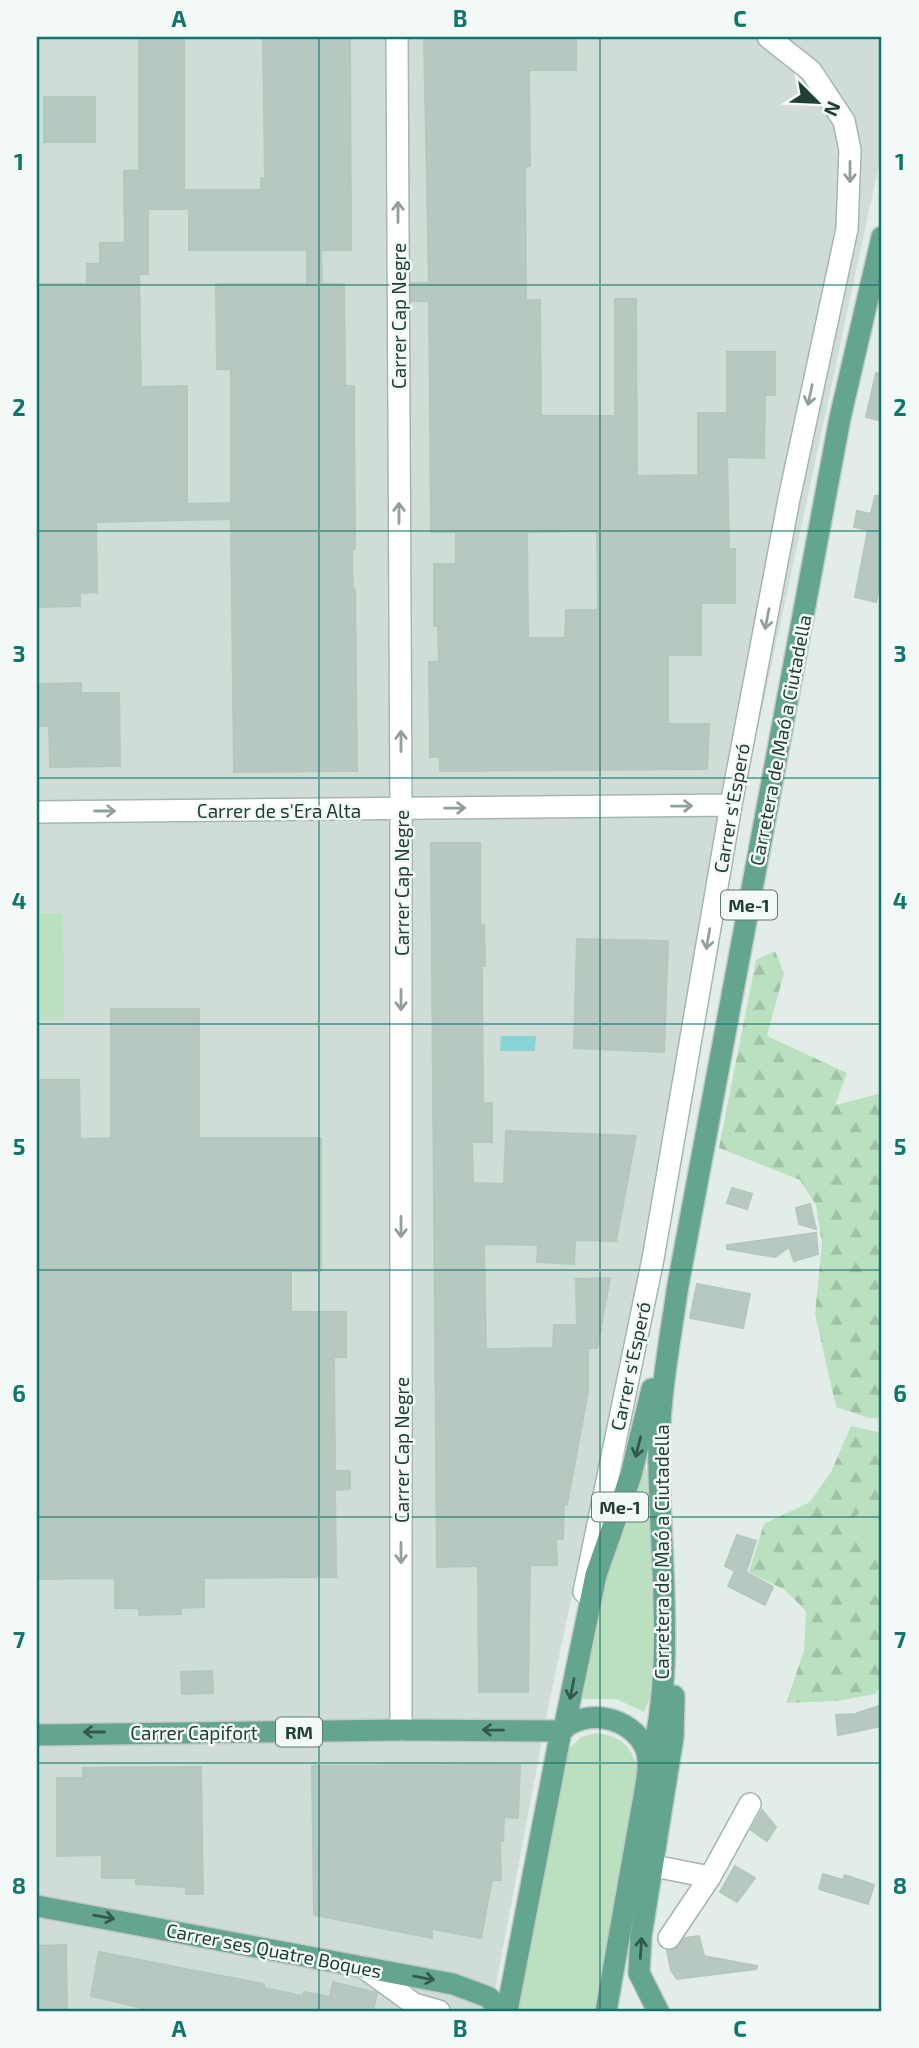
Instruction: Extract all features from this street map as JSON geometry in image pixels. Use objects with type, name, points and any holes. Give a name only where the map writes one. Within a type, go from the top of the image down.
[{"type":"main road","name":"Carretera de Maó a Ciutadella","points":[[647,1777],[655,1749],[664,1664],[660,1416],[678,1285],[840,418],[882,237]]},
{"type":"main road","name":"Carretera de Maó a Ciutadella","points":[[505,2011],[596,1574],[631,1475],[678,1285]]},
{"type":"main road","points":[[658,2011],[639,1973],[641,1937],[673,1737],[674,1623],[664,1569]]},
{"type":"main road","name":"RM","points":[[563,1730],[581,1720],[604,1717],[620,1722],[644,1745],[647,1777],[606,2011]]},
{"type":"main road","name":"Carrer Capifort","points":[[37,1735],[563,1730]]},
{"type":"main road","name":"Carrer ses Quatre Boques","points":[[37,1906],[471,1989],[488,1997],[505,2011]]},
{"type":"main road","points":[[611,1984],[624,2011]]},
{"type":"street","name":"Carrer Cap Negre","points":[[397,37],[401,809],[401,1730]]},
{"type":"street","name":"Carrer s'Esperó","points":[[579,1650],[584,1584],[653,1259],[731,805],[789,499],[847,229],[850,150],[844,121],[811,71],[768,37]]},
{"type":"street","name":"Carrer de s'Era Alta","points":[[37,812],[731,805]]},
{"type":"street","points":[[669,1938],[710,1877],[750,1804]]},
{"type":"street","points":[[654,1866],[710,1877]]},
{"type":"street","points":[[363,1967],[414,2004],[439,2011]]},
{"type":"shaded area","points":[[37,37],[882,37],[882,150],[550,1698],[491,2011],[37,2011]]},
{"type":"green space","points":[[37,913],[63,913],[64,1020],[37,1020]]},
{"type":"green space","points":[[775,951],[784,973],[767,1036],[847,1073],[835,1105],[882,1093],[882,1418],[869,1418],[836,1407],[815,1314],[822,1244],[816,1205],[800,1180],[719,1148],[756,960]]},
{"type":"green space","points":[[851,1426],[882,1433],[882,1502],[867,1502],[855,1518],[882,1552],[882,1685],[875,1694],[837,1701],[786,1703],[804,1651],[806,1611],[785,1590],[749,1572],[764,1524],[810,1502],[831,1472]]},
{"type":"green space","points":[[646,1468],[655,1603],[650,1698],[644,1712],[616,1699],[581,1699],[601,1588],[641,1470]]},
{"type":"green space","points":[[867,1501],[882,1502],[882,1552],[855,1518]]},
{"type":"green space","points":[[596,1733],[614,1737],[625,1745],[630,1750],[639,1774],[594,2011],[518,2011],[568,1750],[581,1737]]},
{"type":"water","points":[[501,1036],[536,1036],[535,1051],[500,1051]]},
{"type":"building","points":[[139,37],[184,37],[184,190],[261,190],[261,178],[265,178],[263,37],[350,37],[351,250],[321,250],[322,284],[344,284],[345,386],[354,386],[355,549],[352,549],[352,564],[355,590],[357,771],[234,772],[231,519],[96,522],[97,592],[80,593],[80,606],[37,607],[37,284],[87,284],[87,264],[100,264],[100,243],[125,243],[124,171],[139,170]],"holes":[[[148,209],[189,209],[189,250],[307,250],[307,284],[216,284],[217,369],[231,369],[231,503],[187,504],[187,386],[141,387],[139,274],[148,274]]]},
{"type":"building","points":[[424,37],[576,37],[576,70],[529,70],[530,166],[525,167],[526,300],[540,300],[541,416],[615,416],[615,299],[636,299],[637,476],[698,475],[698,413],[727,413],[727,352],[775,352],[775,395],[765,395],[764,458],[727,457],[729,549],[735,549],[735,603],[701,603],[701,655],[668,655],[668,724],[709,724],[707,769],[440,771],[440,757],[430,757],[429,662],[439,662],[438,626],[434,626],[434,564],[456,564],[456,532],[431,532],[429,301],[411,301],[411,283],[429,283]],"holes":[[[597,531],[598,610],[566,610],[565,638],[528,638],[527,532]]]},
{"type":"building","points":[[44,97],[95,97],[95,142],[44,142]]},
{"type":"building","points":[[876,373],[882,374],[882,421],[866,417]]},
{"type":"building","points":[[875,496],[882,496],[882,572],[876,602],[855,597],[868,530],[854,527],[857,511],[871,514]]},
{"type":"building","points":[[81,683],[81,693],[119,693],[120,766],[50,767],[49,726],[39,726],[39,684]]},
{"type":"building","points":[[431,843],[480,843],[480,925],[484,925],[485,966],[482,966],[483,1103],[492,1103],[492,1142],[472,1142],[473,1183],[504,1184],[506,1131],[636,1136],[616,1241],[575,1240],[574,1264],[537,1262],[538,1245],[484,1244],[486,1349],[553,1348],[554,1325],[577,1325],[576,1279],[610,1278],[597,1348],[588,1348],[588,1392],[567,1504],[564,1504],[563,1539],[556,1539],[557,1565],[530,1565],[528,1692],[479,1692],[478,1566],[437,1567]]},
{"type":"building","points":[[577,939],[668,941],[664,1052],[574,1048]]},
{"type":"building","points":[[111,1009],[199,1009],[199,1138],[321,1138],[321,1271],[291,1271],[291,1312],[346,1312],[346,1357],[334,1357],[335,1471],[350,1471],[350,1489],[335,1490],[336,1577],[204,1578],[204,1607],[181,1608],[181,1614],[139,1615],[139,1608],[115,1608],[115,1578],[37,1579],[37,1080],[79,1080],[80,1139],[111,1138]]},
{"type":"building","points":[[732,1188],[752,1194],[747,1209],[727,1203]]},
{"type":"building","points":[[810,1204],[816,1229],[799,1224],[796,1208]]},
{"type":"building","points":[[816,1233],[818,1254],[794,1261],[789,1247],[775,1257],[727,1249],[727,1245]]},
{"type":"building","points":[[697,1284],[750,1294],[743,1328],[690,1318]]},
{"type":"building","points":[[737,1535],[756,1541],[746,1572],[773,1587],[765,1605],[728,1586],[735,1571],[725,1566]]},
{"type":"building","points":[[212,1671],[213,1693],[182,1694],[181,1672]]},
{"type":"building","points":[[882,1705],[882,1726],[838,1735],[836,1715],[855,1714]]},
{"type":"building","points":[[520,1765],[518,1818],[504,1817],[503,1841],[500,1841],[501,1880],[492,1880],[481,1938],[432,1929],[432,1938],[314,1915],[312,1766]]},
{"type":"building","points":[[201,1767],[203,1894],[186,1894],[186,1887],[136,1884],[136,1878],[102,1878],[102,1855],[57,1856],[57,1778],[83,1778],[83,1768]]},
{"type":"building","points":[[762,1810],[776,1827],[767,1841],[751,1830]]},
{"type":"building","points":[[735,1866],[755,1878],[737,1902],[720,1892]]},
{"type":"building","points":[[823,1874],[843,1880],[845,1875],[874,1885],[868,1904],[819,1889]]},
{"type":"building","points":[[699,1936],[704,1956],[757,1966],[756,1969],[677,1979],[671,1970],[667,1951],[675,1949],[685,1938]]},
{"type":"building","points":[[66,1945],[67,2011],[37,2011],[37,1946]]},
{"type":"building","points":[[99,1952],[264,1984],[264,1988],[303,1996],[304,1992],[330,1997],[333,1982],[377,1993],[373,2011],[156,2011],[91,1996]]}]
